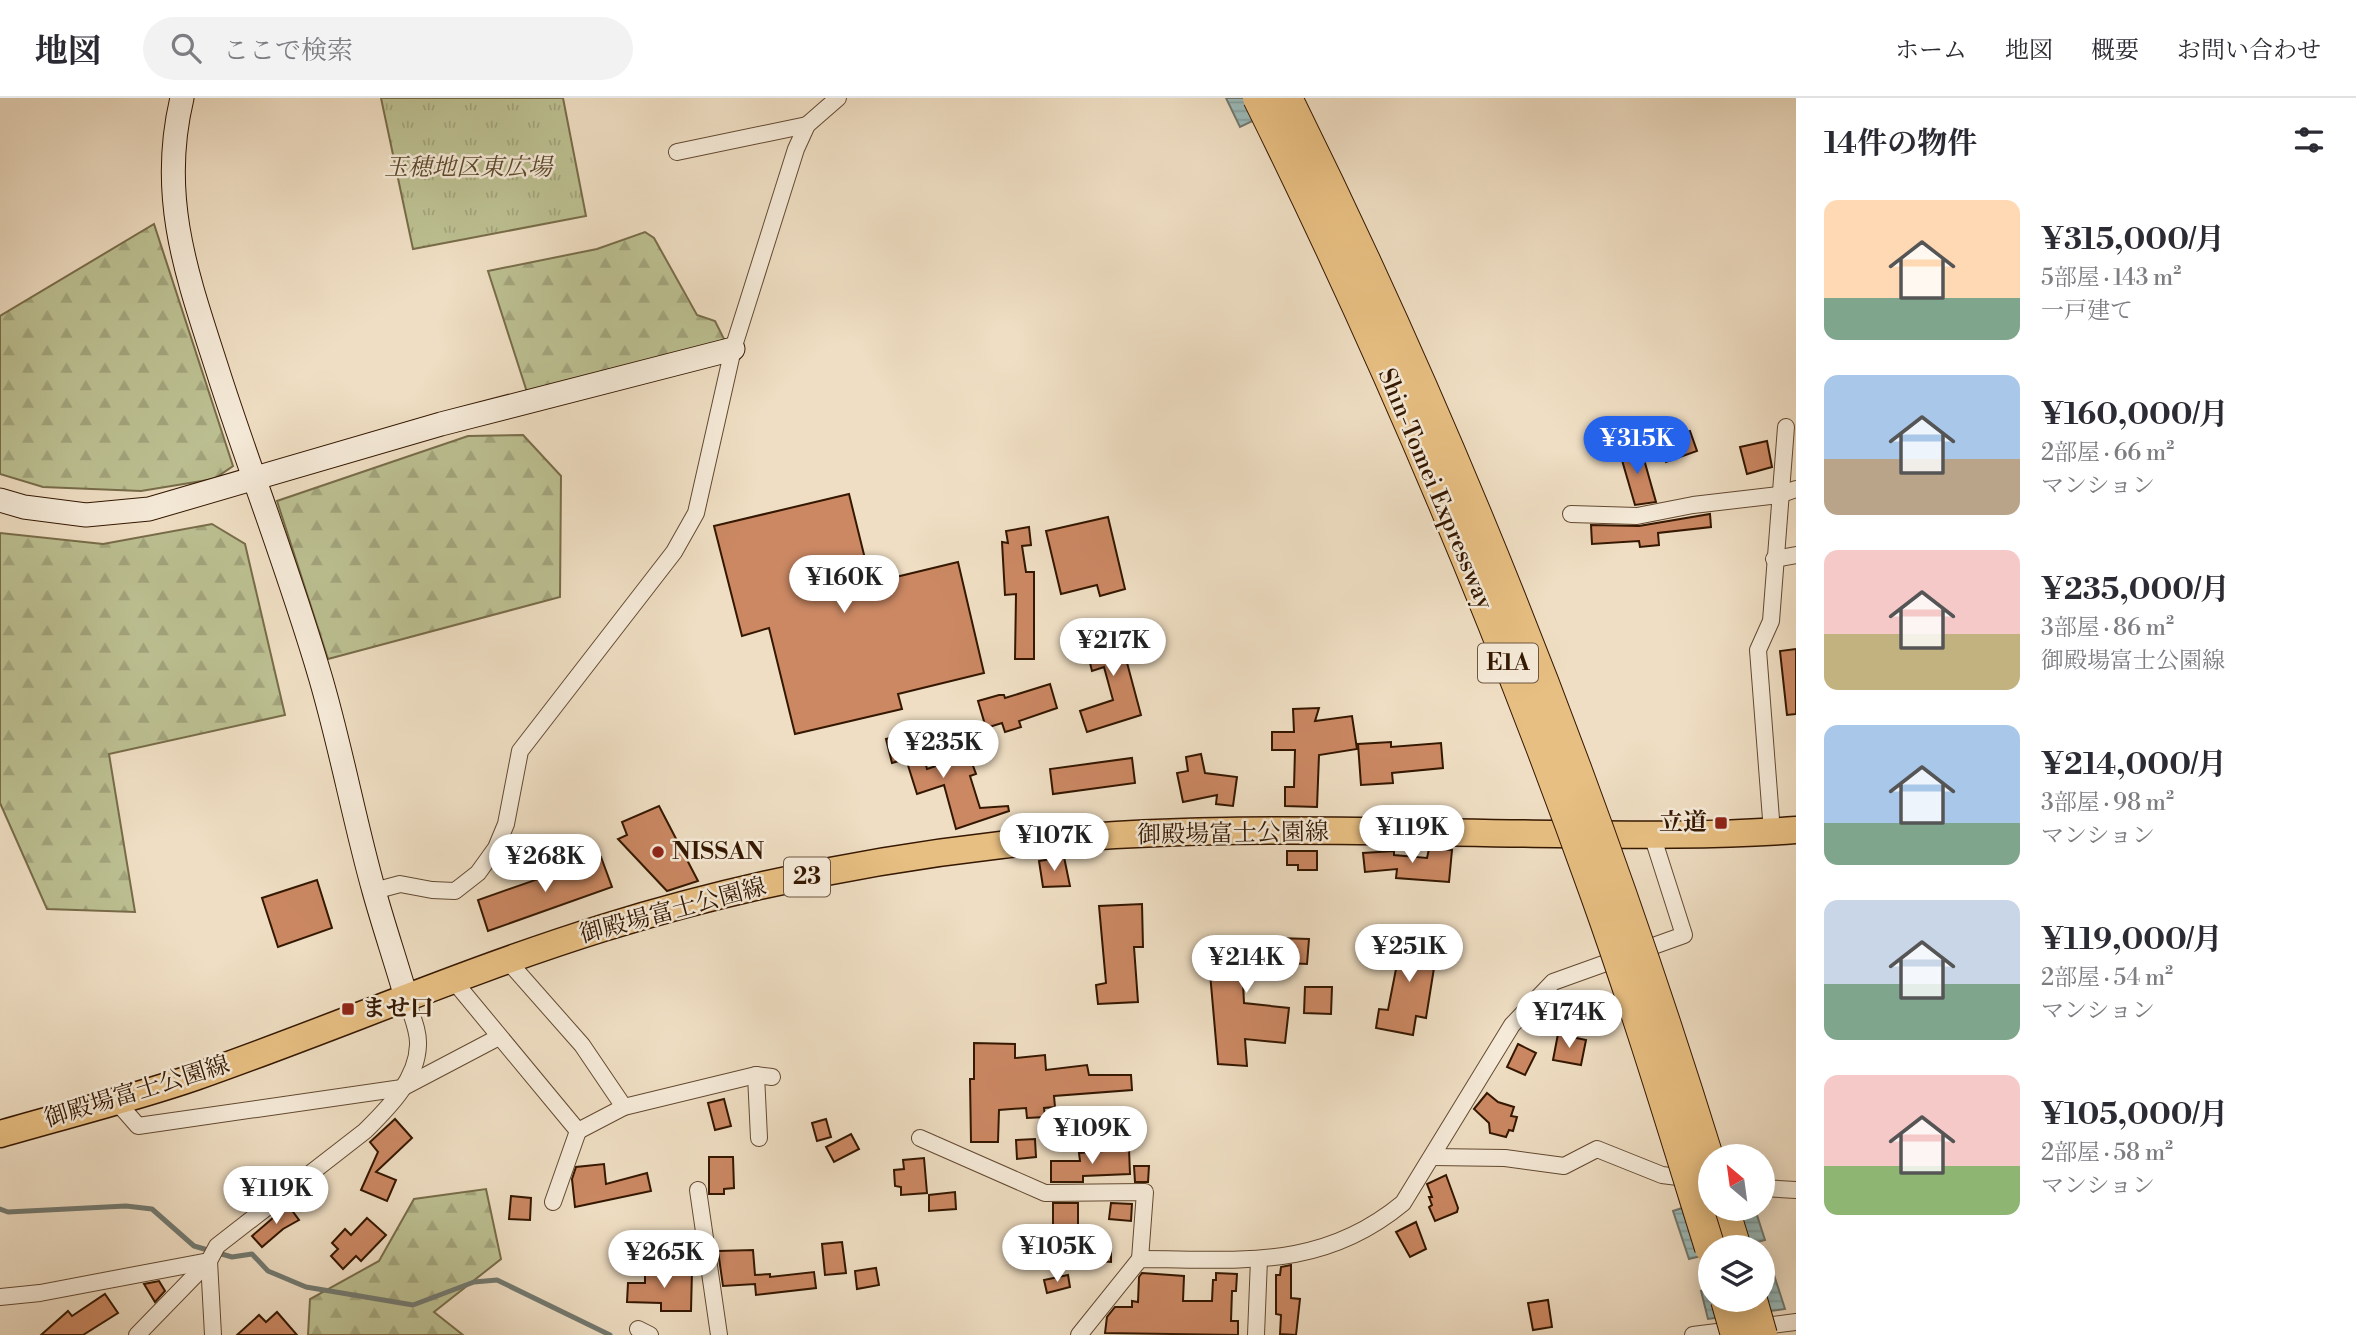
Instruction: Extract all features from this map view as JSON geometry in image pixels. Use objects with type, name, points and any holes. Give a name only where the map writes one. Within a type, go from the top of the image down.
[{"type":"highway","name":"Shin-Tomei Expressway","points":[[1258,98],[1357,307],[1482,596],[1595,892],[1706,1235]]},
{"type":"highway","name":"Shin-Tomei Expressway","points":[[1287,98],[1381,297],[1438,427],[1557,718],[1632,922],[1704,1144]]},
{"type":"highway","points":[[1729,1312],[1736,1335]]},
{"type":"highway","points":[[1755,1312],[1762,1335]]},
{"type":"main road","name":"御殿場富士公園線","points":[[0,1134],[117,1102],[196,1076],[507,960],[607,927],[771,884],[876,864],[1002,845],[1135,835],[1297,832],[1652,835],[1784,831]]},
{"type":"street","points":[[137,1335],[209,1261],[217,1246],[365,1131],[414,1070],[418,1043],[374,891],[320,676],[190,285],[175,226],[172,190],[174,129],[182,98]]},
{"type":"street","points":[[374,891],[400,884],[455,891],[478,873],[496,848],[506,824],[520,751],[674,552],[696,513],[733,349],[766,238],[807,125],[838,98]]},
{"type":"street","points":[[677,152],[807,125]]},
{"type":"street","points":[[0,500],[24,507],[86,515],[149,509],[441,424],[733,349]]},
{"type":"street","points":[[1784,831],[1758,650],[1771,621],[1786,428]]},
{"type":"street","points":[[1571,514],[1637,516],[1693,505],[1779,495],[1796,489]]},
{"type":"street","points":[[1774,559],[1796,555]]},
{"type":"street","points":[[1140,1259],[1259,1259],[1304,1254],[1340,1244],[1379,1223],[1403,1203],[1512,1025],[1553,982],[1684,935],[1652,835]]},
{"type":"street","points":[[507,960],[582,1045],[624,1107]]},
{"type":"street","points":[[453,980],[578,1131]]},
{"type":"street","points":[[117,1102],[138,1126],[402,1088],[499,1037]]},
{"type":"street","points":[[553,1202],[578,1131],[624,1107],[764,1076],[759,1139]]},
{"type":"street","points":[[920,1138],[1045,1193],[1145,1192],[1140,1259],[1079,1335]]},
{"type":"street","points":[[1432,1157],[1505,1158],[1564,1166],[1597,1149],[1661,1175],[1698,1180]]},
{"type":"street","points":[[1775,1189],[1796,1190]]},
{"type":"street","points":[[698,1190],[719,1335]]},
{"type":"street","points":[[1256,1335],[1259,1259]]},
{"type":"street","points":[[0,1297],[40,1293],[209,1261]]},
{"type":"street","points":[[209,1261],[213,1335]]},
{"type":"street","points":[[1693,1335],[1796,1322]]},
{"type":"green space","name":"玉穂地区東広場","points":[[381,98],[563,98],[586,216],[413,249]]},
{"type":"green space","points":[[154,224],[233,466],[214,479],[141,491],[43,487],[0,474],[0,316]]},
{"type":"green space","points":[[645,232],[654,238],[697,315],[715,321],[725,341],[527,392],[488,271],[597,249]]},
{"type":"green space","points":[[523,435],[561,476],[560,597],[328,659],[277,501],[468,436]]},
{"type":"green space","points":[[212,524],[245,544],[285,715],[109,754],[135,912],[47,909],[0,803],[0,533],[103,544]]},
{"type":"green space","points":[[486,1189],[501,1259],[434,1312],[463,1335],[308,1335],[310,1299],[379,1261],[414,1199]]},
{"type":"water","points":[[1226,98],[1300,98],[1240,127]]},
{"type":"water","points":[[1698,1203],[1698,1222],[1759,1222],[1763,1235],[1698,1235],[1698,1257],[1689,1259],[1673,1211]]},
{"type":"water","points":[[1775,1278],[1785,1309],[1775,1310]]},
{"type":"water","points":[[1706,1312],[1762,1312],[1708,1319]]},
{"type":"building","points":[[1690,431],[1697,451],[1666,462],[1659,441]]},
{"type":"building","points":[[1767,441],[1772,467],[1747,474],[1740,447]]},
{"type":"building","points":[[1617,443],[1630,447],[1645,463],[1656,502],[1635,505]]},
{"type":"building","points":[[849,494],[871,583],[958,562],[984,673],[898,694],[902,709],[795,734],[769,628],[742,636],[714,526]]},
{"type":"building","points":[[1710,514],[1711,527],[1658,533],[1659,545],[1640,547],[1639,541],[1592,544],[1591,525],[1639,526]]},
{"type":"building","points":[[1108,517],[1125,589],[1100,596],[1097,585],[1061,594],[1046,531]]},
{"type":"building","points":[[1029,527],[1031,545],[1022,546],[1026,572],[1034,572],[1034,659],[1015,659],[1016,594],[1005,595],[1002,542],[1008,543],[1006,531]]},
{"type":"building","points":[[1133,626],[1140,656],[1126,659],[1141,715],[1087,732],[1080,711],[1113,700],[1104,667],[1092,671],[1084,639]]},
{"type":"building","points":[[1796,649],[1796,714],[1787,715],[1780,651]]},
{"type":"building","points":[[1050,684],[1057,708],[1019,721],[1021,727],[1005,732],[1002,723],[986,728],[978,701],[999,695],[1004,695],[1005,698]]},
{"type":"building","points":[[1319,708],[1315,721],[1352,716],[1357,749],[1319,755],[1317,807],[1285,806],[1285,787],[1294,787],[1295,750],[1272,750],[1272,732],[1294,732],[1293,709]]},
{"type":"building","points":[[917,731],[927,769],[969,755],[976,774],[970,776],[980,808],[1008,806],[1009,811],[956,829],[944,785],[917,794],[906,759],[892,763],[886,739]]},
{"type":"building","points":[[1391,742],[1391,747],[1441,743],[1443,768],[1392,773],[1393,783],[1361,785],[1358,744]]},
{"type":"building","points":[[1201,754],[1205,773],[1237,777],[1233,806],[1216,804],[1217,795],[1183,802],[1177,773],[1188,771],[1186,757]]},
{"type":"building","points":[[1132,758],[1135,783],[1053,794],[1050,769]]},
{"type":"building","points":[[659,806],[698,881],[667,891],[618,839],[627,835],[622,822]]},
{"type":"building","points":[[1429,849],[1452,850],[1449,882],[1396,878],[1397,869],[1365,872],[1363,853],[1394,851],[1394,855],[1427,858]]},
{"type":"building","points":[[1287,851],[1317,851],[1317,870],[1298,870],[1298,865],[1287,865]]},
{"type":"building","points":[[601,857],[612,887],[488,931],[478,900]]},
{"type":"building","points":[[1064,857],[1070,886],[1043,887],[1039,861]]},
{"type":"building","points":[[317,880],[332,928],[278,947],[262,898]]},
{"type":"building","points":[[1142,904],[1143,947],[1134,947],[1138,1002],[1098,1004],[1096,985],[1106,983],[1099,906]]},
{"type":"building","points":[[1399,936],[1438,943],[1426,1018],[1416,1016],[1413,1035],[1376,1028],[1379,1009],[1388,1010],[1396,969],[1384,967],[1388,944],[1397,946]]},
{"type":"building","points":[[1241,937],[1241,944],[1276,945],[1277,938],[1309,939],[1307,964],[1242,961],[1244,1003],[1289,1008],[1285,1043],[1245,1039],[1247,1066],[1218,1064],[1207,939]]},
{"type":"building","points":[[1305,987],[1332,987],[1331,1014],[1304,1013]]},
{"type":"building","points":[[1558,1034],[1586,1040],[1581,1065],[1553,1060]]},
{"type":"building","points":[[974,1043],[1015,1044],[1015,1058],[1045,1055],[1046,1070],[1087,1065],[1089,1075],[1131,1075],[1132,1090],[1054,1096],[1055,1107],[1044,1108],[1045,1117],[1027,1118],[1026,1108],[999,1110],[998,1142],[971,1142],[970,1079],[974,1079]]},
{"type":"building","points":[[1518,1044],[1536,1053],[1525,1075],[1507,1067]]},
{"type":"building","points":[[1487,1093],[1498,1102],[1514,1107],[1511,1116],[1517,1117],[1513,1131],[1509,1130],[1506,1137],[1490,1133],[1489,1123],[1474,1109]]},
{"type":"building","points":[[724,1099],[731,1126],[715,1130],[708,1103]]},
{"type":"building","points":[[395,1119],[412,1138],[376,1172],[396,1180],[387,1201],[361,1190],[378,1152],[370,1142]]},
{"type":"building","points":[[826,1119],[831,1137],[817,1141],[812,1123]]},
{"type":"building","points":[[851,1134],[859,1149],[834,1162],[826,1147]]},
{"type":"building","points":[[1035,1139],[1036,1157],[1017,1159],[1016,1140]]},
{"type":"building","points":[[1129,1149],[1130,1174],[1083,1176],[1083,1182],[1051,1182],[1051,1161],[1080,1161],[1079,1153]]},
{"type":"building","points":[[709,1157],[733,1157],[734,1188],[724,1189],[724,1194],[709,1194]]},
{"type":"building","points":[[924,1158],[927,1193],[901,1195],[901,1187],[895,1186],[894,1170],[904,1169],[903,1160]]},
{"type":"building","points":[[604,1164],[606,1184],[647,1173],[651,1191],[575,1207],[572,1179],[576,1167]]},
{"type":"building","points":[[1134,1166],[1149,1166],[1148,1182],[1135,1182]]},
{"type":"building","points":[[1446,1175],[1458,1208],[1457,1212],[1435,1221],[1429,1207],[1432,1205],[1429,1197],[1432,1197],[1427,1184]]},
{"type":"building","points":[[955,1192],[956,1209],[929,1211],[929,1195]]},
{"type":"building","points":[[511,1196],[531,1198],[530,1220],[509,1219]]},
{"type":"building","points":[[1053,1203],[1078,1203],[1078,1247],[1053,1247]]},
{"type":"building","points":[[1111,1203],[1132,1204],[1131,1221],[1109,1219]]},
{"type":"building","points":[[288,1205],[299,1220],[283,1229],[262,1247],[252,1236]]},
{"type":"building","points":[[367,1218],[386,1235],[361,1261],[356,1256],[343,1269],[331,1256],[338,1249],[332,1243],[345,1229],[351,1235]]},
{"type":"building","points":[[1416,1222],[1426,1249],[1410,1257],[1396,1232]]},
{"type":"building","points":[[842,1242],[846,1273],[825,1275],[822,1244]]},
{"type":"building","points":[[1088,1243],[1111,1244],[1111,1262],[1086,1260]]},
{"type":"building","points":[[753,1250],[755,1275],[770,1274],[770,1277],[814,1272],[816,1288],[756,1295],[755,1284],[723,1286],[718,1251]]},
{"type":"building","points":[[1291,1265],[1291,1298],[1300,1299],[1296,1335],[1280,1334],[1281,1315],[1276,1314],[1276,1275],[1280,1275],[1281,1267]]},
{"type":"building","points":[[876,1268],[879,1285],[857,1289],[855,1271]]},
{"type":"building","points":[[645,1270],[692,1270],[691,1311],[661,1311],[661,1303],[627,1302],[628,1283],[645,1283]]},
{"type":"building","points":[[1142,1273],[1184,1276],[1183,1301],[1212,1301],[1216,1273],[1237,1274],[1236,1291],[1232,1291],[1231,1321],[1238,1321],[1238,1335],[1105,1333],[1107,1317],[1115,1307],[1132,1307],[1132,1301],[1138,1302],[1139,1277]]},
{"type":"building","points":[[1068,1275],[1070,1287],[1047,1293],[1044,1280]]},
{"type":"building","points":[[159,1281],[165,1291],[155,1302],[144,1284]]},
{"type":"building","points":[[105,1294],[118,1313],[83,1335],[41,1335],[68,1311],[72,1316]]},
{"type":"building","points":[[1548,1300],[1552,1327],[1533,1330],[1528,1303]]},
{"type":"building","points":[[277,1312],[297,1335],[237,1335],[259,1315],[266,1322]]},
{"type":"waterway","points":[[0,1209],[8,1212],[126,1206],[152,1209],[194,1246],[232,1257],[252,1254],[268,1271],[306,1287],[413,1305],[474,1282],[497,1280],[610,1335]]},
{"type":"place","name":"立道","points":[[1721,823]]},
{"type":"place","name":"NISSAN","points":[[658,852]]},
{"type":"place","name":"ませ口","points":[[348,1009]]}]
